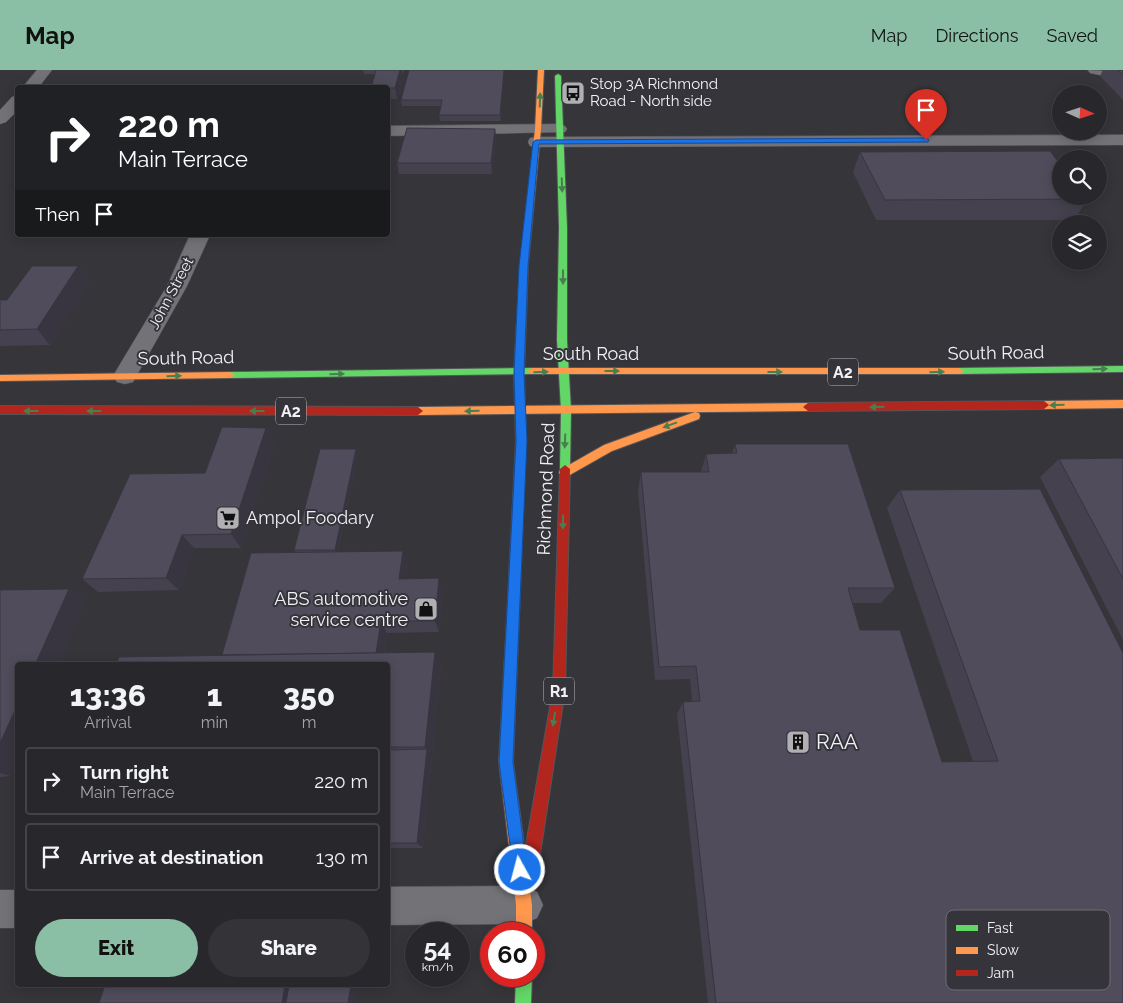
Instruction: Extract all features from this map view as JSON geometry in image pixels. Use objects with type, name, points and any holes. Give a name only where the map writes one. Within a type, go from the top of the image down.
[{"type":"main road","name":"Richmond Road","points":[[524,920],[506,762],[521,441],[519,373],[524,266],[537,135],[540,70]]},
{"type":"main road","name":"Richmond Road","points":[[524,920],[559,690],[566,410],[562,340],[563,228],[558,70]]},
{"type":"main road","name":"South Road","points":[[0,378],[564,371],[922,372],[1123,369]]},
{"type":"main road","name":"A2","points":[[0,410],[566,410],[1123,404]]},
{"type":"main road","points":[[564,473],[608,448],[715,408]]},
{"type":"main road","points":[[523,1003],[524,987]]},
{"type":"street","points":[[32,85],[46,70]]},
{"type":"street","points":[[1095,70],[1123,76]]},
{"type":"street","points":[[3,127],[15,105]]},
{"type":"street","points":[[390,131],[537,135],[1123,140]]},
{"type":"street","name":"John Street","points":[[125,376],[177,286],[199,237]]},
{"type":"street","points":[[390,906],[524,920]]},
{"type":"street","points":[[0,909],[15,909]]},
{"type":"building","points":[[376,70],[400,70],[395,88],[390,88],[390,85],[372,85]]},
{"type":"building","points":[[409,70],[504,70],[500,115],[439,115],[442,100],[401,100]]},
{"type":"building","points":[[407,128],[495,129],[491,163],[397,163]]},
{"type":"building","points":[[1050,151],[1052,154],[1052,199],[885,200],[860,152]]},
{"type":"building","points":[[32,266],[78,266],[37,329],[0,330],[0,300],[7,300]]},
{"type":"building","points":[[222,427],[266,428],[231,534],[182,535],[166,578],[82,579],[130,474],[205,473]]},
{"type":"building","name":"RAA","points":[[735,444],[848,444],[895,588],[848,588],[860,630],[900,630],[942,762],[998,761],[900,490],[1040,489],[1123,653],[1123,1003],[716,1003],[683,702],[700,701],[696,666],[659,667],[641,472],[709,472],[706,454],[737,453]]},
{"type":"building","points":[[320,449],[356,449],[335,550],[294,550]]},
{"type":"building","points":[[1123,458],[1123,579],[1059,459]]},
{"type":"building","points":[[403,551],[399,579],[439,578],[435,621],[381,621],[376,653],[222,655],[251,553]]},
{"type":"building","points":[[69,589],[36,662],[15,662],[15,710],[0,743],[0,590]]},
{"type":"building","points":[[435,652],[425,747],[390,747],[390,662],[117,662],[119,657]]},
{"type":"building","points":[[427,749],[417,843],[390,843],[390,750]]},
{"type":"building","points":[[104,987],[285,987],[282,1003],[99,1003]]},
{"type":"building","points":[[289,987],[351,987],[348,1003],[286,1003]]},
{"type":"traffic: fast","points":[[558,76],[563,228],[562,340],[564,371]]},
{"type":"traffic: fast","points":[[959,371],[1123,369]]},
{"type":"traffic: fast","points":[[230,375],[532,371]]},
{"type":"traffic: fast","points":[[564,371],[566,410],[565,469]]},
{"type":"traffic: fast","points":[[523,1003],[524,987]]},
{"type":"traffic: slow","points":[[519,373],[524,265],[538,129],[541,70]]},
{"type":"traffic: slow","points":[[532,371],[959,371]]},
{"type":"traffic: slow","points":[[0,378],[230,375]]},
{"type":"traffic: slow","points":[[1044,405],[1123,404]]},
{"type":"traffic: slow","points":[[418,411],[808,407]]},
{"type":"traffic: slow","points":[[564,473],[608,448],[695,416]]},
{"type":"traffic: slow","points":[[513,617],[506,762],[524,905],[524,922]]},
{"type":"traffic: jam","points":[[513,617],[521,441],[519,373]]},
{"type":"traffic: jam","points":[[808,407],[1044,405]]},
{"type":"traffic: jam","points":[[0,410],[418,411]]},
{"type":"traffic: jam","points":[[529,874],[559,690],[565,469]]},
{"type":"place","name":"Stop 3A Richmond Road - North side","points":[[573,93]]},
{"type":"place","name":"Ampol Foodary","points":[[228,518]]},
{"type":"place","name":"ABS automotive service centre","points":[[426,609]]},
{"type":"place","name":"RAA","points":[[798,742]]},
{"type":"route","points":[[520,870],[506,762],[521,441],[519,373],[524,266],[536,142],[926,140]]}]
